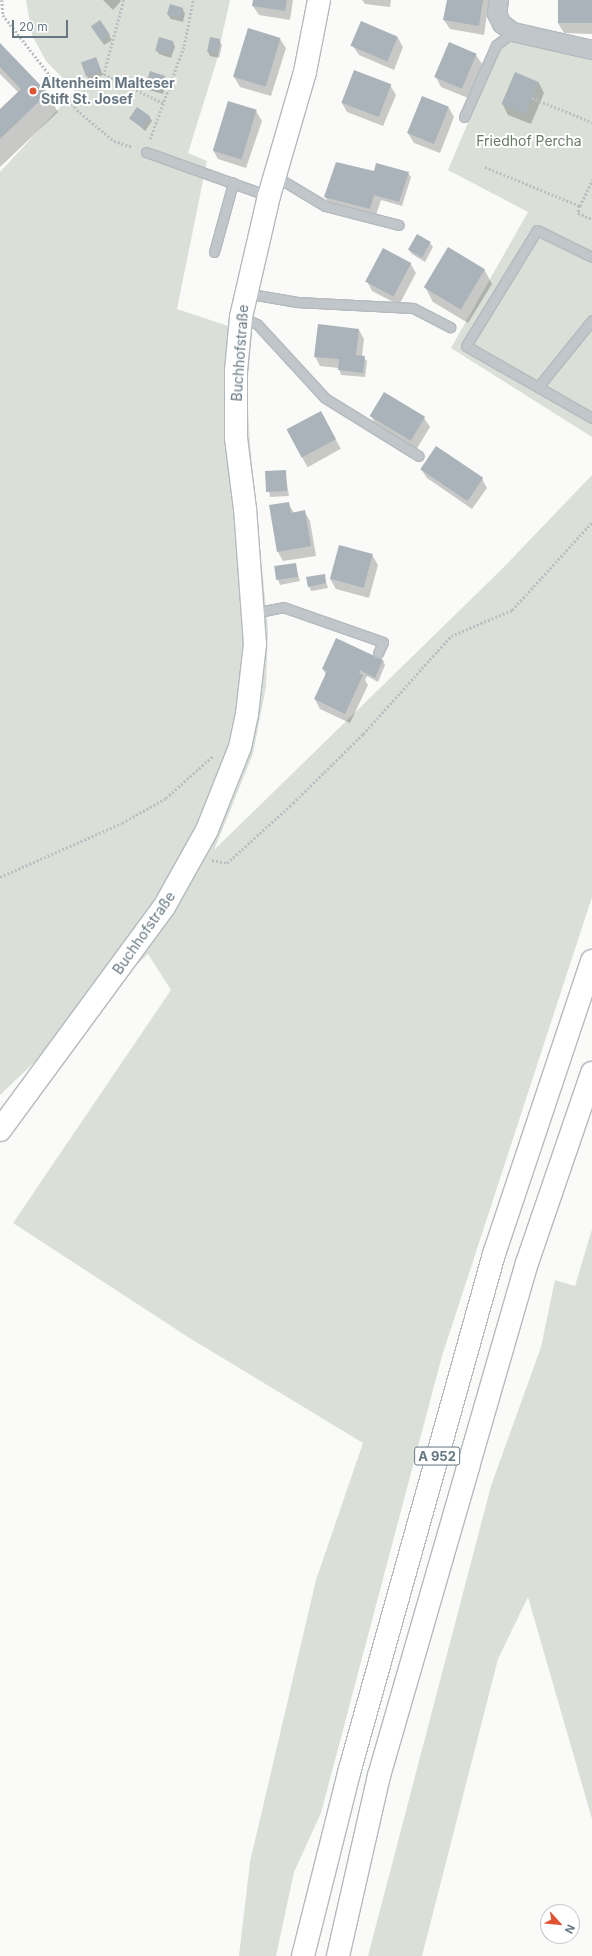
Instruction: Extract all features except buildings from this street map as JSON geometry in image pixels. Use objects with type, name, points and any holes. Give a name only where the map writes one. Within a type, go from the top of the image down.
[{"type":"main road","name":"Buchhofstraße","points":[[0,1130],[164,907],[196,851],[220,803],[240,747],[247,714],[255,644],[245,509],[236,438],[236,371],[241,317],[245,293],[272,186],[305,72],[319,0]]},
{"type":"main road","name":"A 952","points":[[303,1956],[350,1769],[494,1254],[592,961]]},
{"type":"main road","name":"A 952","points":[[338,1956],[379,1776],[527,1263],[592,1073]]},
{"type":"street","points":[[499,0],[498,14],[502,24],[513,32],[592,50]]},
{"type":"lane","points":[[464,117],[496,45],[513,32]]},
{"type":"lane","points":[[146,152],[233,183],[272,186],[326,206],[399,225]]},
{"type":"lane","points":[[214,252],[233,183]]},
{"type":"lane","points":[[592,258],[537,230],[466,346],[592,418]]},
{"type":"lane","points":[[245,293],[297,302],[413,308],[450,327]]},
{"type":"lane","points":[[241,317],[257,324],[326,398],[419,456]]},
{"type":"lane","points":[[538,386],[592,320]]},
{"type":"lane","points":[[253,613],[283,607],[383,642],[378,653]]},
{"type":"path","points":[[2,0],[3,15],[77,110],[114,141],[146,152],[184,46],[193,0]]},
{"type":"path","points":[[124,0],[104,74],[163,103]]},
{"type":"path","points":[[532,98],[592,122]]},
{"type":"path","points":[[485,167],[580,206]]},
{"type":"path","points":[[592,180],[578,213],[592,219]]},
{"type":"path","points":[[196,851],[212,860],[227,863],[294,803],[363,734],[451,636],[512,610],[592,522]]},
{"type":"path","points":[[0,877],[122,823],[166,798],[216,752]]},
{"type":"green space","points":[[26,0],[230,0],[216,63],[188,153],[207,161],[177,309],[252,334],[247,388],[250,445],[268,629],[266,687],[253,754],[214,850],[502,569],[592,475],[592,897],[442,1356],[321,1813],[294,1872],[276,1956],[239,1956],[250,1862],[316,1580],[363,1443],[188,1337],[13,1223],[171,990],[148,954],[0,1095],[0,172],[75,91],[46,61],[32,35]]},
{"type":"green space","name":"Friedhof Percha","points":[[504,38],[592,55],[592,437],[451,348],[528,212],[448,170]]},
{"type":"green space","points":[[592,1229],[592,1819],[528,1597],[498,1659],[422,1956],[368,1956],[491,1486],[541,1347],[555,1280],[575,1286]]},
{"type":"place","name":"Altenheim Malteser Stift St. Josef","points":[[33,91]]}]
